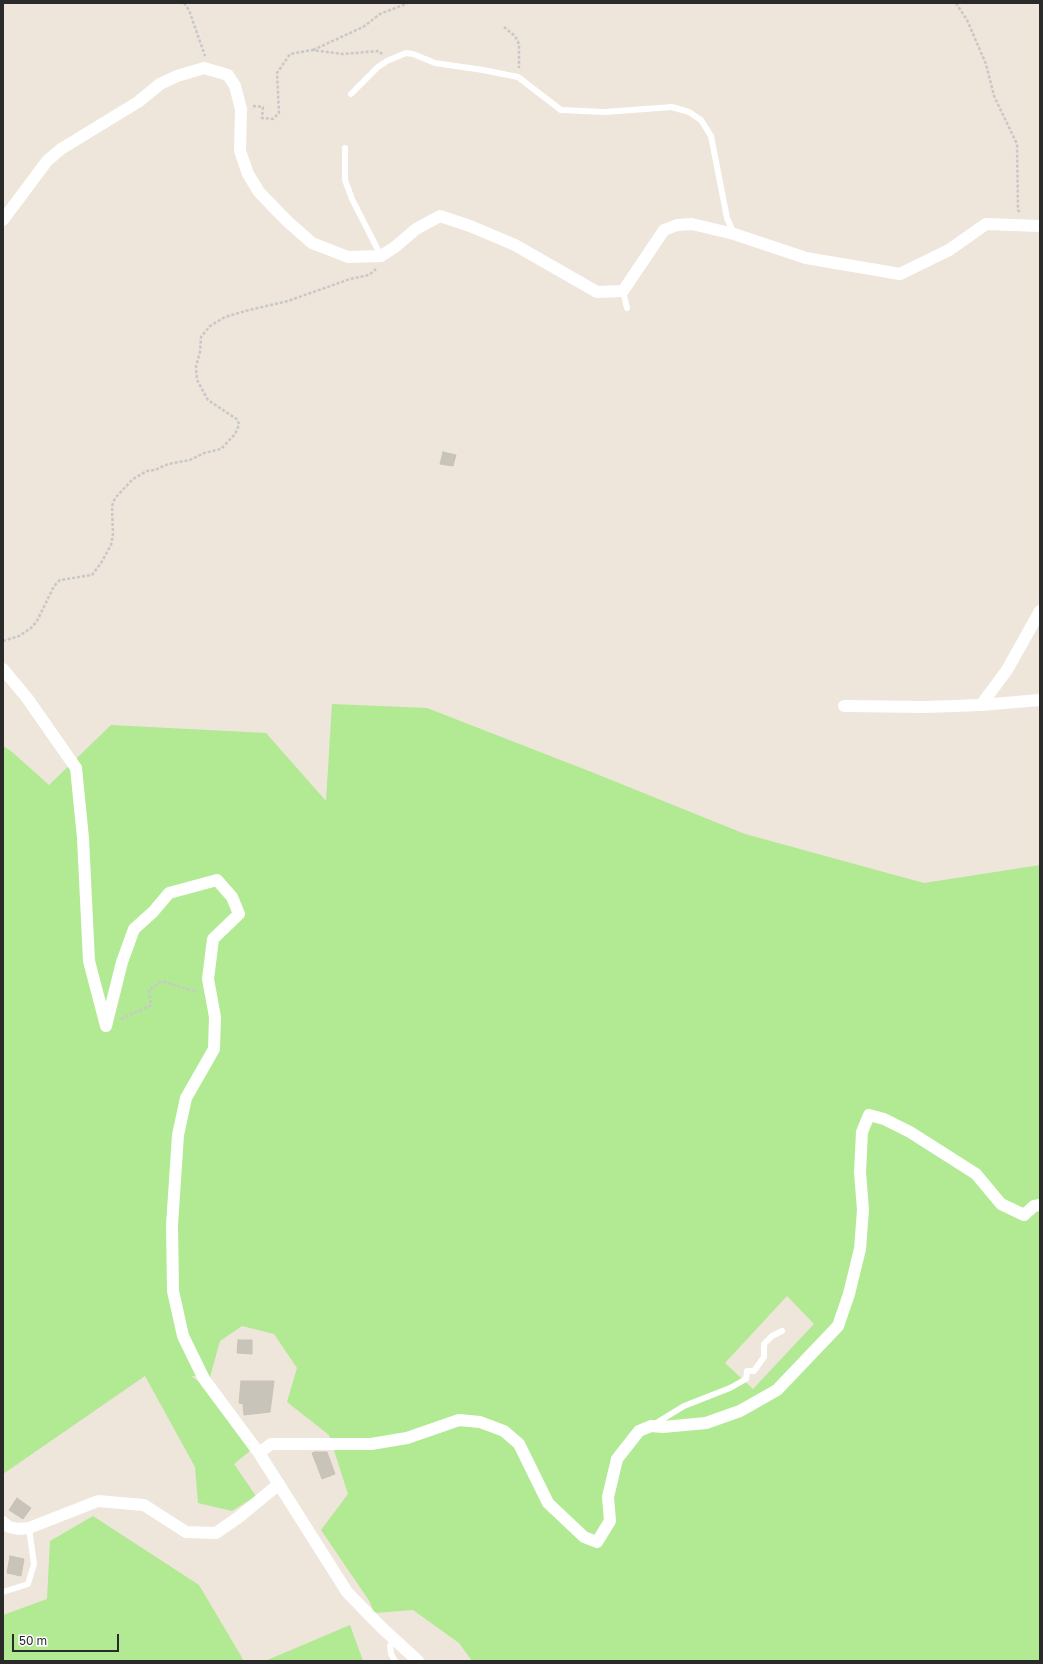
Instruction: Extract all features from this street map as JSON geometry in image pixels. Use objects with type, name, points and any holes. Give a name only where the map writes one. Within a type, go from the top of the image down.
[{"type":"street","points":[[3,220],[47,161],[62,149],[138,102],[160,84],[204,68],[228,76],[235,86],[241,109],[240,150],[248,174],[259,192],[286,220],[312,243],[348,257],[381,256],[395,247],[416,228],[440,216],[470,226],[515,245],[597,292],[623,291],[664,230],[676,225],[692,224],[734,234],[806,258],[900,274],[949,250],[986,224],[1027,224],[1040,226]]},
{"type":"street","points":[[981,705],[1007,670],[1040,611]]},
{"type":"street","points":[[3,669],[28,698],[76,768],[83,838],[89,961],[106,1026]]},
{"type":"street","points":[[844,706],[926,707],[981,705],[1040,700]]},
{"type":"street","points":[[106,1026],[122,962],[134,929],[153,912],[169,893],[217,880],[232,897],[239,914],[213,939],[208,979],[216,1017],[214,1049],[186,1098],[178,1136],[172,1225],[173,1291],[183,1336],[204,1379],[259,1453],[347,1592],[381,1627],[395,1638],[418,1661]]},
{"type":"street","points":[[259,1453],[271,1444],[371,1444],[407,1438],[459,1420],[480,1422],[504,1431],[519,1444],[548,1502],[584,1538],[597,1542],[610,1521],[608,1497],[617,1459],[639,1431],[651,1426],[663,1427],[706,1423],[740,1411],[777,1390],[838,1326],[849,1294],[860,1249],[863,1210],[860,1172],[862,1132],[869,1115],[884,1119],[910,1132],[976,1174],[1001,1204],[1024,1216],[1034,1206],[1040,1205]]},
{"type":"street","points":[[3,1522],[9,1527],[18,1529],[29,1528],[98,1501],[144,1505],[186,1532],[216,1533],[240,1517],[279,1484]]},
{"type":"lane","points":[[351,94],[387,60],[406,54],[414,54],[435,64],[483,70],[518,77],[561,110],[605,112],[672,107],[689,112],[701,120],[711,136],[727,218],[734,234]]},
{"type":"lane","points":[[344,148],[346,180],[352,199],[381,256]]},
{"type":"lane","points":[[623,291],[627,308]]},
{"type":"lane","points":[[651,1426],[684,1406],[730,1388],[746,1379],[747,1371],[754,1371],[764,1357],[764,1344],[772,1336],[782,1331]]},
{"type":"lane","points":[[3,1592],[28,1584],[34,1564],[29,1528]]},
{"type":"lane","points":[[395,1638],[390,1646],[391,1654],[395,1661]]},
{"type":"path","points":[[184,3],[189,10],[207,62]]},
{"type":"path","points":[[241,109],[257,105],[263,107],[262,118],[272,119],[279,113],[277,72],[290,54],[312,50],[363,27],[380,14],[408,3]]},
{"type":"path","points":[[956,3],[967,20],[986,64],[994,96],[1017,144],[1018,210],[1027,224]]},
{"type":"path","points":[[504,27],[515,36],[518,44],[518,77]]},
{"type":"path","points":[[312,50],[343,54],[379,51],[387,60]]},
{"type":"path","points":[[3,641],[19,636],[31,628],[37,621],[54,586],[60,580],[92,575],[111,545],[113,534],[112,506],[115,498],[133,479],[147,471],[155,470],[168,464],[190,460],[204,453],[221,449],[235,434],[239,425],[238,420],[208,400],[197,380],[196,366],[200,352],[201,337],[210,326],[231,315],[288,301],[336,283],[369,276],[378,267],[381,256]]},
{"type":"path","points":[[106,1026],[151,1005],[149,990],[162,981],[190,990],[210,991]]},
{"type":"green space","points":[[332,704],[427,708],[745,834],[924,883],[1040,865],[1040,1661],[472,1661],[459,1643],[413,1610],[374,1613],[370,1602],[321,1530],[348,1494],[329,1435],[287,1402],[297,1368],[274,1334],[242,1326],[220,1341],[210,1377],[191,1376],[200,1382],[250,1451],[234,1464],[256,1496],[232,1511],[198,1503],[195,1467],[145,1376],[3,1474],[3,746],[11,751],[49,785],[111,725],[266,733],[326,801]],"holes":[[[787,1296],[814,1324],[753,1389],[725,1363]]]},
{"type":"green space","points":[[93,1516],[199,1585],[244,1661],[3,1661],[3,1615],[47,1599],[50,1541]]},
{"type":"green space","points":[[350,1625],[363,1661],[265,1661]]},
{"type":"building","points":[[443,452],[456,455],[453,466],[440,464]]},
{"type":"building","points":[[238,1340],[252,1340],[252,1354],[237,1353]]},
{"type":"building","points":[[241,1381],[274,1381],[270,1412],[244,1415],[243,1404],[239,1403]]},
{"type":"building","points":[[327,1452],[335,1474],[322,1479],[312,1453]]},
{"type":"building","points":[[17,1498],[31,1508],[23,1519],[9,1510]]},
{"type":"building","points":[[10,1556],[24,1559],[21,1576],[7,1573]]}]
